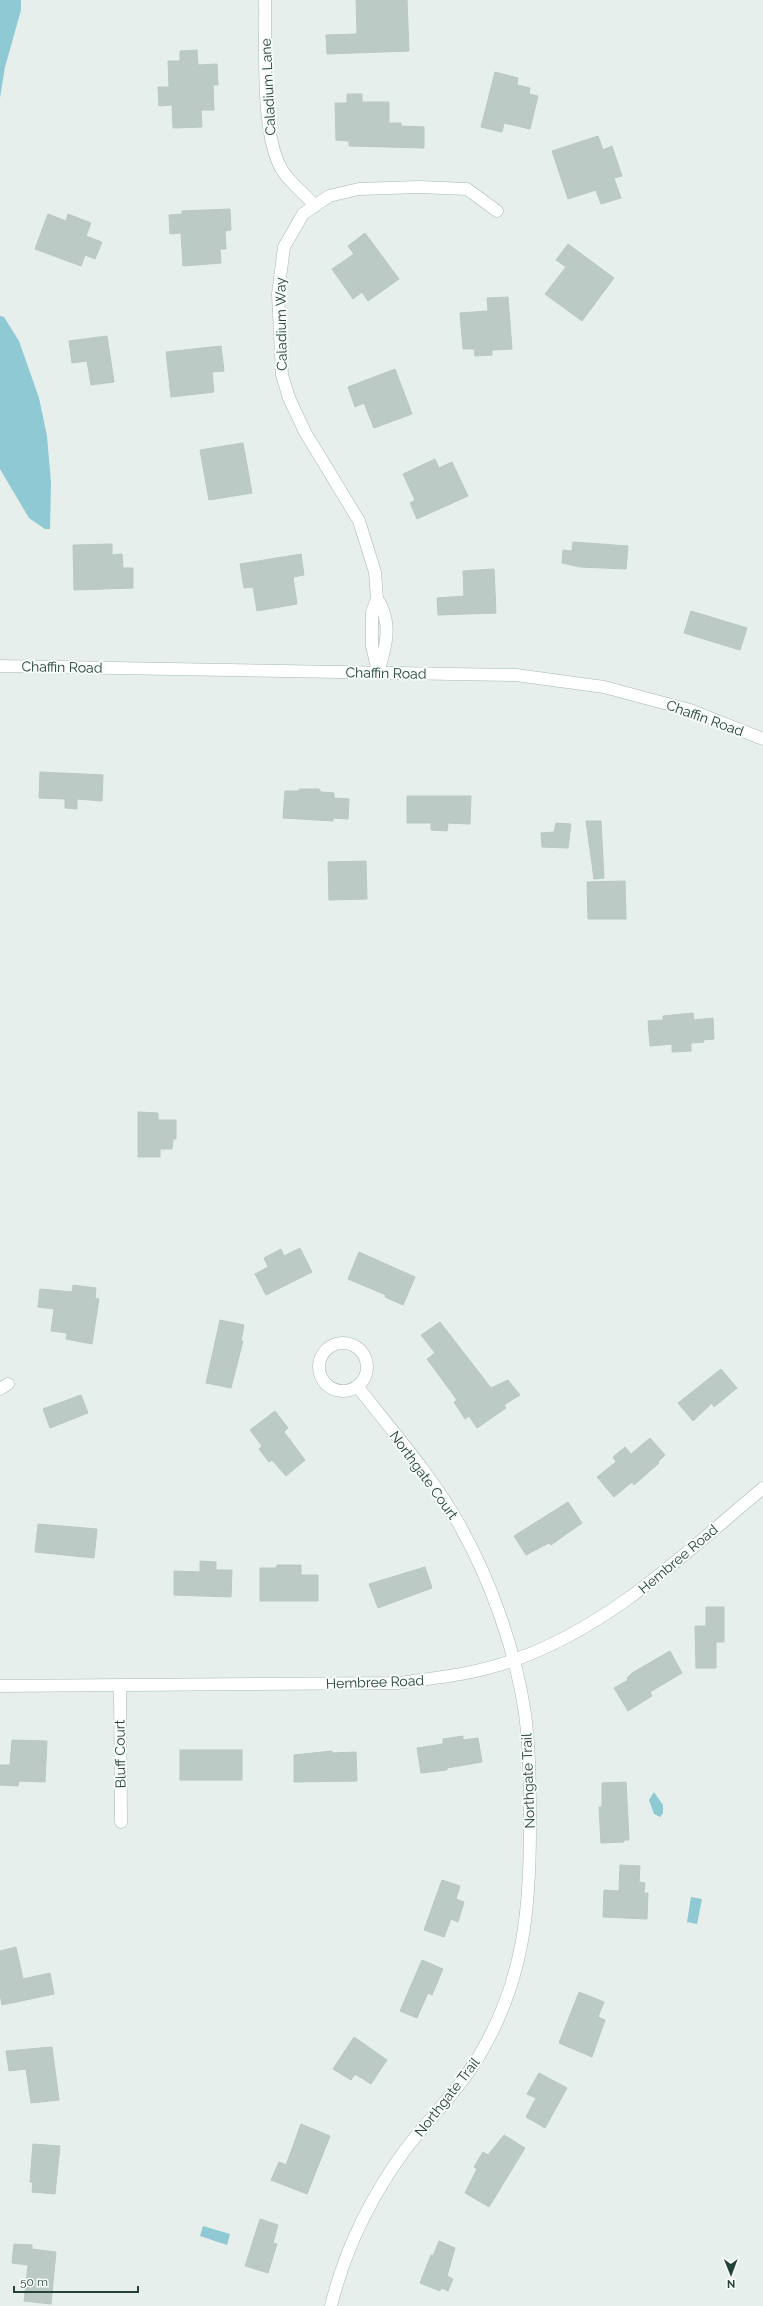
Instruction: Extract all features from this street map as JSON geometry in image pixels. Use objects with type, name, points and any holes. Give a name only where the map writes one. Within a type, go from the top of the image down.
[{"type":"street","name":"Caladium Lane","points":[[265,0],[267,107],[272,148],[283,171],[315,206]]},
{"type":"street","name":"Caladium Way","points":[[378,672],[386,644],[385,610],[377,599],[375,572],[359,521],[305,432],[289,398],[282,375],[278,294],[279,272],[284,247],[303,214],[329,196],[359,189],[419,187],[467,189],[497,210]]},
{"type":"street","name":"Chaffin Road","points":[[0,666],[516,675],[604,687],[690,710],[763,740]]},
{"type":"street","points":[[347,1343],[361,1350],[368,1365],[363,1381],[357,1386],[342,1391],[328,1386],[323,1380],[319,1365],[321,1358],[331,1346],[347,1343]]},
{"type":"street","name":"Northgate Court","points":[[357,1386],[431,1481],[460,1526],[488,1584],[513,1660]]},
{"type":"street","name":"Hembree Road","points":[[0,1686],[398,1683],[458,1676],[513,1660],[570,1636],[628,1600],[763,1488]]},
{"type":"street","name":"Northgate Trail","points":[[330,2306],[339,2273],[356,2229],[383,2181],[407,2148],[460,2085],[483,2049],[507,1998],[523,1945],[530,1884],[530,1769],[525,1714],[513,1660]]},
{"type":"street","name":"Bluff Court","points":[[120,1686],[121,1822]]},
{"type":"water","points":[[0,0],[21,0],[21,10],[5,67],[0,98]]},
{"type":"water","points":[[0,316],[4,317],[19,341],[39,398],[47,436],[51,483],[50,529],[45,529],[29,518],[0,469]]},
{"type":"water","points":[[654,1792],[663,1805],[663,1813],[660,1817],[654,1814],[649,1800]]},
{"type":"water","points":[[691,1897],[702,1899],[697,1924],[687,1922]]},
{"type":"water","points":[[203,2226],[230,2234],[227,2245],[200,2236]]},
{"type":"building","points":[[356,0],[407,0],[409,51],[327,54],[326,35],[357,34]]},
{"type":"building","points":[[197,50],[198,65],[217,64],[218,85],[213,85],[214,110],[201,110],[202,127],[173,128],[172,105],[159,106],[158,87],[169,87],[168,61],[180,61],[180,51]]},
{"type":"building","points":[[495,72],[518,78],[517,85],[530,88],[529,94],[538,96],[530,129],[504,123],[502,132],[481,127]]},
{"type":"building","points":[[347,94],[362,94],[362,102],[389,102],[389,123],[401,123],[401,126],[424,127],[424,148],[349,146],[349,141],[336,140],[335,103],[347,103]]},
{"type":"building","points":[[598,136],[603,150],[612,146],[622,176],[614,178],[621,198],[601,204],[596,190],[568,199],[552,151]]},
{"type":"building","points":[[230,209],[231,230],[225,231],[226,249],[220,249],[221,263],[183,266],[181,233],[170,234],[169,215],[182,214],[182,211]]},
{"type":"building","points":[[48,214],[66,221],[68,214],[91,223],[86,236],[102,242],[95,259],[85,255],[81,266],[35,249]]},
{"type":"building","points":[[365,233],[399,279],[368,301],[362,292],[353,299],[332,269],[354,254],[348,246]]},
{"type":"building","points":[[568,244],[614,278],[582,321],[545,294],[566,267],[556,260]]},
{"type":"building","points":[[508,297],[512,349],[492,350],[492,355],[475,356],[474,349],[463,349],[460,313],[488,311],[487,298]]},
{"type":"building","points":[[107,336],[114,382],[91,385],[87,361],[72,363],[69,341]]},
{"type":"building","points":[[221,346],[224,371],[212,372],[214,392],[171,397],[166,352]]},
{"type":"building","points":[[395,369],[412,414],[374,428],[364,403],[355,407],[348,387]]},
{"type":"building","points":[[243,443],[252,493],[209,500],[200,450]]},
{"type":"building","points":[[435,459],[439,468],[452,462],[468,496],[417,519],[410,503],[415,500],[403,474]]},
{"type":"building","points":[[573,542],[628,546],[626,569],[580,567],[562,563],[563,550],[572,551]]},
{"type":"building","points":[[112,544],[112,555],[122,554],[123,568],[133,568],[133,588],[74,590],[73,545]]},
{"type":"building","points":[[301,554],[304,575],[293,577],[297,604],[257,611],[253,587],[244,588],[240,564]]},
{"type":"building","points":[[494,569],[496,613],[438,615],[437,598],[464,596],[463,571]]},
{"type":"building","points":[[691,611],[747,628],[740,650],[684,633]]},
{"type":"building","points":[[40,772],[103,775],[102,801],[77,799],[77,809],[65,808],[65,799],[39,798]]},
{"type":"building","points":[[299,789],[319,789],[321,792],[334,793],[334,798],[349,799],[348,819],[333,818],[333,821],[283,818],[285,791],[299,791]]},
{"type":"building","points":[[407,796],[471,796],[470,824],[448,823],[447,831],[431,830],[431,823],[407,823]]},
{"type":"building","points":[[586,821],[601,821],[604,878],[594,879]]},
{"type":"building","points":[[556,823],[571,824],[568,848],[542,847],[541,833],[554,832]]},
{"type":"building","points":[[366,861],[367,899],[329,900],[328,862]]},
{"type":"building","points":[[625,881],[626,919],[588,919],[587,882]]},
{"type":"building","points":[[693,1013],[694,1020],[713,1018],[714,1039],[703,1040],[704,1042],[691,1043],[691,1051],[672,1052],[672,1044],[650,1046],[648,1021],[663,1020],[663,1016]]},
{"type":"building","points":[[138,1112],[158,1113],[158,1120],[176,1120],[176,1139],[173,1139],[172,1149],[160,1149],[160,1157],[138,1157]]},
{"type":"building","points":[[300,1248],[312,1272],[266,1295],[255,1274],[268,1267],[264,1258],[281,1249],[284,1256]]},
{"type":"building","points":[[359,1252],[415,1277],[403,1305],[385,1297],[386,1295],[348,1279]]},
{"type":"building","points":[[73,1285],[96,1288],[95,1298],[99,1299],[92,1344],[66,1339],[67,1333],[51,1331],[54,1309],[38,1307],[40,1289],[72,1292]]},
{"type":"building","points":[[220,1320],[244,1325],[241,1341],[243,1341],[231,1388],[206,1383]]},
{"type":"building","points":[[440,1322],[491,1388],[508,1380],[520,1395],[504,1405],[506,1408],[477,1428],[469,1416],[465,1419],[454,1402],[457,1400],[427,1359],[435,1353],[421,1335]]},
{"type":"building","points":[[721,1369],[737,1388],[714,1407],[712,1403],[693,1421],[678,1403]]},
{"type":"building","points":[[81,1395],[88,1413],[50,1428],[43,1409]]},
{"type":"building","points":[[275,1411],[288,1428],[284,1432],[305,1460],[286,1476],[272,1460],[269,1462],[259,1449],[262,1446],[250,1430]]},
{"type":"building","points":[[650,1438],[665,1455],[658,1462],[659,1463],[634,1485],[632,1482],[614,1497],[597,1477],[616,1462],[613,1457],[625,1447],[631,1454]]},
{"type":"building","points":[[568,1502],[582,1523],[551,1545],[549,1543],[526,1555],[514,1536]]},
{"type":"building","points":[[38,1524],[97,1529],[94,1558],[35,1552]]},
{"type":"building","points":[[200,1561],[216,1562],[216,1570],[232,1570],[231,1597],[174,1595],[174,1571],[200,1572]]},
{"type":"building","points":[[277,1565],[301,1565],[301,1575],[318,1575],[318,1601],[260,1601],[260,1568],[276,1568]]},
{"type":"building","points":[[425,1567],[432,1588],[378,1608],[369,1584]]},
{"type":"building","points":[[706,1607],[724,1607],[724,1642],[716,1642],[716,1668],[696,1668],[695,1626],[706,1626]]},
{"type":"building","points":[[670,1651],[682,1673],[650,1692],[652,1696],[628,1711],[614,1688],[628,1680],[627,1678],[632,1673]]},
{"type":"building","points":[[463,1736],[463,1740],[478,1738],[482,1762],[447,1768],[447,1770],[421,1773],[417,1748],[443,1744],[443,1739]]},
{"type":"building","points":[[12,1740],[47,1741],[45,1782],[19,1781],[18,1786],[0,1785],[0,1765],[10,1765]]},
{"type":"building","points":[[180,1750],[242,1750],[242,1780],[180,1780]]},
{"type":"building","points":[[332,1751],[332,1753],[356,1752],[357,1781],[294,1782],[294,1755]]},
{"type":"building","points":[[626,1782],[629,1840],[624,1840],[624,1842],[601,1843],[599,1807],[602,1807],[602,1783]]},
{"type":"building","points":[[620,1865],[640,1866],[639,1882],[645,1883],[644,1893],[648,1893],[647,1919],[603,1917],[604,1890],[619,1891]]},
{"type":"building","points":[[442,1880],[460,1886],[456,1899],[464,1902],[458,1922],[451,1919],[444,1937],[424,1930]]},
{"type":"building","points":[[16,1947],[23,1979],[50,1973],[54,1994],[2,2005],[0,1994],[0,1951]]},
{"type":"building","points":[[422,1960],[443,1969],[432,1995],[428,1993],[417,2018],[400,2011]]},
{"type":"building","points":[[579,1992],[604,2002],[598,2017],[605,2020],[592,2057],[559,2043]]},
{"type":"building","points":[[354,2037],[387,2060],[371,2084],[355,2074],[351,2080],[333,2069]]},
{"type":"building","points":[[52,2047],[59,2100],[31,2103],[26,2069],[9,2071],[6,2051]]},
{"type":"building","points":[[539,2073],[567,2088],[545,2128],[526,2117],[536,2098],[527,2094]]},
{"type":"building","points":[[301,2124],[330,2136],[307,2194],[271,2180],[279,2162],[286,2165]]},
{"type":"building","points":[[504,2135],[525,2148],[489,2207],[465,2193],[477,2169],[474,2167],[483,2152],[488,2155]]},
{"type":"building","points":[[33,2144],[60,2146],[55,2194],[32,2192],[33,2182],[30,2182]]},
{"type":"building","points":[[260,2219],[278,2225],[273,2243],[277,2244],[268,2273],[245,2266]]},
{"type":"building","points":[[439,2241],[455,2248],[447,2276],[453,2279],[448,2291],[441,2288],[440,2291],[420,2283],[431,2255],[433,2256]]},
{"type":"building","points":[[14,2244],[32,2245],[32,2249],[56,2252],[51,2304],[24,2301],[28,2265],[12,2263]]}]
